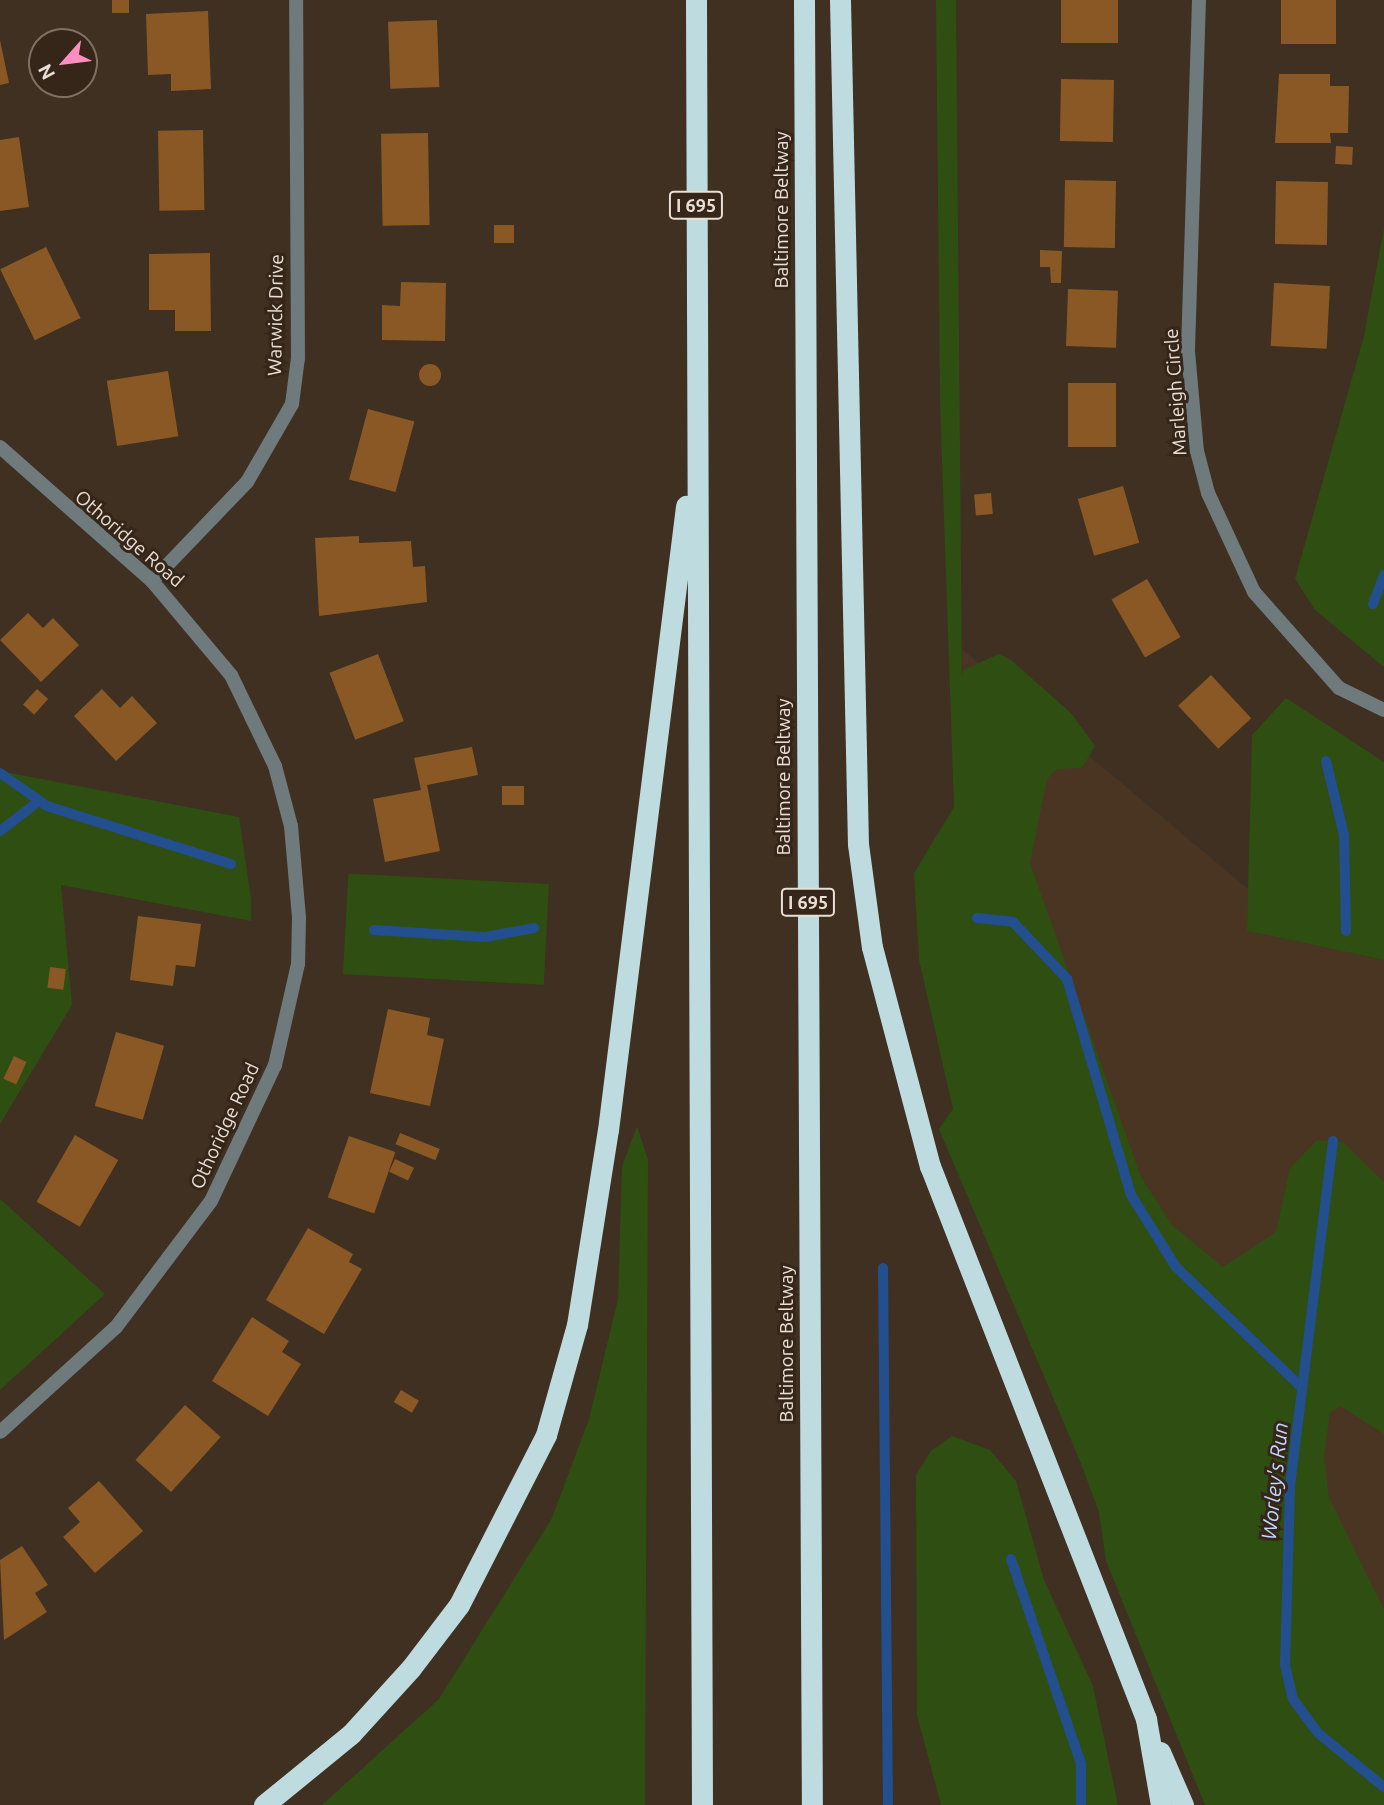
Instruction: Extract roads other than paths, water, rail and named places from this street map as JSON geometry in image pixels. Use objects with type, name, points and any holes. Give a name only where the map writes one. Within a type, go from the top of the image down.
[{"type":"highway","name":"I 695","points":[[696,0],[702,1805]]},
{"type":"highway","name":"Baltimore Beltway","points":[[804,0],[812,1805]]},
{"type":"highway","points":[[840,0],[858,844],[872,947],[900,1070],[973,1291],[1183,1805]]},
{"type":"highway","points":[[264,1805],[351,1734],[419,1657],[459,1605],[546,1435],[577,1325],[608,1130],[697,410]]},
{"type":"highway","points":[[1146,1718],[1161,1805]]},
{"type":"street","name":"Warwick Drive","points":[[152,581],[247,482],[292,404],[298,358],[296,0]]},
{"type":"street","name":"Marleigh Circle","points":[[1199,0],[1188,351],[1197,451],[1208,493],[1254,592],[1339,688],[1384,710]]},
{"type":"street","name":"Othoridge Road","points":[[0,447],[152,581],[223,663],[254,714],[275,766],[297,869],[298,964],[290,1011],[257,1112],[181,1248],[78,1368],[0,1432]]},
{"type":"waterway","name":"Worley's Run","points":[[1373,604],[1384,575]]},
{"type":"waterway","name":"Worley's Run","points":[[1326,761],[1344,835],[1346,931]]},
{"type":"waterway","points":[[0,773],[47,806],[231,864]]},
{"type":"waterway","points":[[0,831],[39,801]]},
{"type":"waterway","points":[[977,918],[1013,922],[1067,979],[1131,1195],[1176,1267],[1302,1388]]},
{"type":"waterway","points":[[374,930],[485,937],[534,928]]},
{"type":"waterway","name":"Worley's Run","points":[[1333,1141],[1290,1488],[1285,1665],[1293,1699],[1318,1733],[1384,1787]]},
{"type":"waterway","points":[[883,1268],[888,1805]]},
{"type":"waterway","points":[[1011,1559],[1081,1764],[1081,1805]]}]
